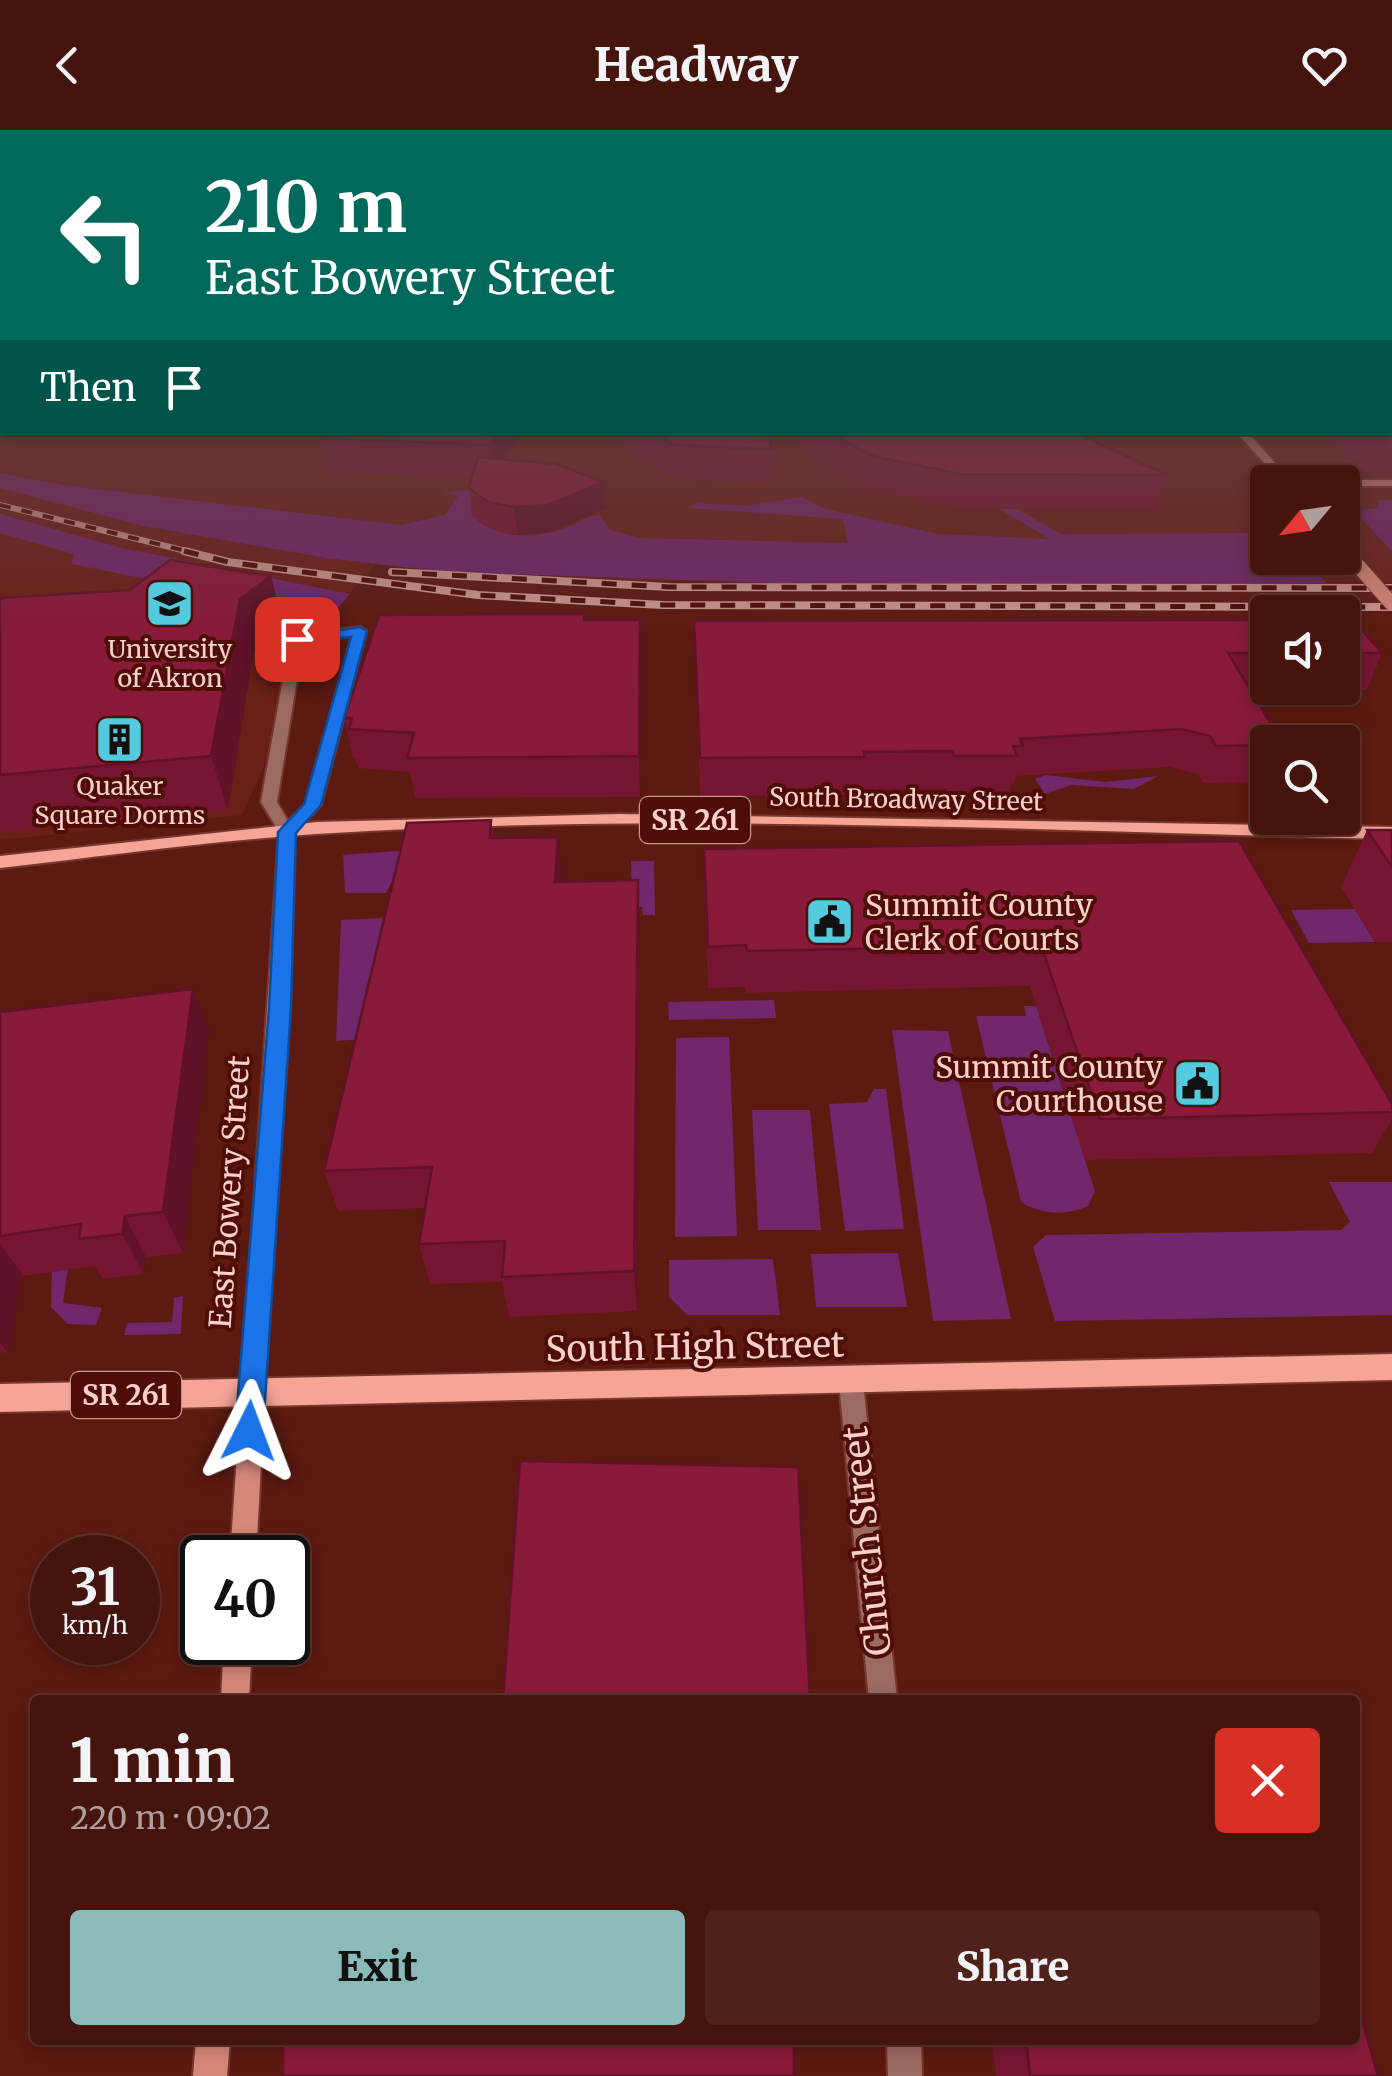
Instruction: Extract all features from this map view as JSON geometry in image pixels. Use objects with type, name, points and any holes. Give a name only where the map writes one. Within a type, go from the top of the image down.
[{"type":"main road","name":"South Broadway Street","points":[[0,862],[287,832],[492,822],[701,820],[1392,833]]},
{"type":"main road","name":"South High Street","points":[[0,1398],[1392,1368]]},
{"type":"street","points":[[1360,484],[1392,483]]},
{"type":"street","points":[[1360,568],[1392,604]]},
{"type":"street","name":"East Bowery Street","points":[[244,1535],[280,1008],[287,832],[269,802],[297,639],[360,631],[312,805],[287,832]]},
{"type":"street","name":"Church Street","points":[[852,1382],[883,1695]]},
{"type":"street","points":[[235,1695],[237,1665]]},
{"type":"street","points":[[210,2076],[212,2045]]},
{"type":"street","points":[[904,2045],[905,2076]]},
{"type":"shaded area","name":"University of Akron","points":[[0,456],[1392,456],[1392,582],[639,581],[376,565],[332,612],[242,815],[0,840]]},
{"type":"shaded area","points":[[0,473],[62,485],[402,525],[445,515],[458,496],[442,493],[488,488],[476,519],[509,534],[535,535],[560,530],[600,515],[610,530],[640,538],[848,543],[843,519],[690,508],[694,503],[745,506],[802,497],[825,509],[938,534],[1050,539],[999,509],[1017,509],[1061,534],[1250,533],[1250,575],[1319,575],[1326,583],[772,583],[446,572],[326,558],[144,526],[0,488]]},
{"type":"shaded area","points":[[1378,500],[1392,500],[1392,551],[1360,517],[1360,510],[1378,508]]},
{"type":"shaded area","points":[[0,514],[122,548],[350,594],[331,616],[72,564],[74,554],[0,533]]},
{"type":"shaded area","points":[[1046,775],[1105,782],[1158,776],[1134,789],[1071,785],[1045,794],[1035,779]]},
{"type":"shaded area","points":[[409,850],[386,893],[345,893],[343,855]]},
{"type":"shaded area","points":[[631,861],[654,861],[655,915],[643,915],[642,907],[632,908]]},
{"type":"shaded area","points":[[1355,909],[1375,942],[1309,943],[1291,910]]},
{"type":"shaded area","points":[[404,917],[378,1038],[336,1041],[341,920]]},
{"type":"shaded area","points":[[774,1000],[776,1018],[669,1020],[668,1002]]},
{"type":"shaded area","points":[[1143,1004],[1039,1015],[1095,1191],[1088,1206],[1071,1211],[1045,1212],[1021,1202],[976,1016],[1026,1016],[1024,1006]]},
{"type":"shaded area","points":[[892,1030],[948,1031],[1011,1319],[933,1321]]},
{"type":"shaded area","points":[[729,1037],[737,1236],[675,1237],[676,1038]]},
{"type":"shaded area","points":[[874,1089],[886,1089],[904,1229],[845,1231],[829,1104],[867,1102]]},
{"type":"shaded area","points":[[752,1110],[810,1110],[821,1230],[758,1230]]},
{"type":"shaded area","points":[[1329,1182],[1392,1182],[1392,1315],[1055,1321],[1033,1247],[1046,1235],[1341,1230],[1350,1222]]},
{"type":"shaded area","points":[[898,1253],[907,1307],[816,1307],[811,1254]]},
{"type":"shaded area","points":[[773,1259],[780,1315],[687,1315],[669,1297],[669,1260]]},
{"type":"shaded area","points":[[68,1267],[63,1303],[102,1308],[96,1325],[68,1324],[51,1307],[52,1269]]},
{"type":"shaded area","points":[[183,1296],[181,1334],[124,1335],[127,1323],[172,1322],[174,1298]]},
{"type":"building","points":[[873,456],[1126,456],[1167,475],[960,474]]},
{"type":"building","points":[[478,457],[556,464],[603,482],[548,505],[514,507],[488,502],[469,488]]},
{"type":"building","name":"Quaker Square Dorms","points":[[170,560],[271,576],[240,599],[211,756],[0,775],[0,598],[130,590]]},
{"type":"building","points":[[584,614],[584,620],[640,620],[639,756],[407,758],[414,733],[349,729],[352,718],[344,718],[379,615]]},
{"type":"building","points":[[1250,620],[1250,653],[1228,653],[1250,689],[1250,705],[1260,705],[1272,725],[1250,725],[1250,745],[1216,746],[1210,736],[1181,729],[1020,739],[1023,746],[1013,746],[1017,756],[954,756],[953,751],[864,752],[865,757],[700,758],[694,621]]},
{"type":"building","points":[[1360,628],[1382,653],[1360,653]]},
{"type":"building","points":[[491,820],[490,838],[558,837],[555,882],[638,880],[634,1271],[502,1277],[505,1241],[419,1244],[432,1167],[324,1171],[407,823]]},
{"type":"building","points":[[1367,830],[1392,830],[1392,867]]},
{"type":"building","points":[[1239,841],[1392,1104],[1392,1112],[1100,1119],[1041,945],[747,951],[746,945],[708,947],[704,849]]},
{"type":"building","points":[[193,989],[163,1212],[125,1216],[122,1234],[79,1239],[81,1224],[0,1236],[0,1012]]},
{"type":"building","points":[[520,1461],[798,1467],[810,1695],[503,1695]]},
{"type":"building","points":[[1360,2013],[1378,2076],[1030,2076],[1027,2045],[1360,2045]]},
{"type":"building","points":[[283,2045],[794,2045],[794,2076],[283,2076]]},
{"type":"railway","points":[[0,505],[194,553]]},
{"type":"railway","points":[[184,551],[228,562],[478,595],[663,605],[1392,607]]},
{"type":"railway","points":[[392,572],[669,587],[1392,588]]},
{"type":"place","name":"University of Akron","points":[[170,603]]},
{"type":"place","name":"Quaker Square Dorms","points":[[120,740]]},
{"type":"place","name":"Summit County Clerk of Courts","points":[[830,922]]},
{"type":"place","name":"Summit County Courthouse","points":[[1198,1084]]},
{"type":"route","points":[[249,1431],[280,1008],[287,832],[312,805],[360,631],[297,639]]}]
